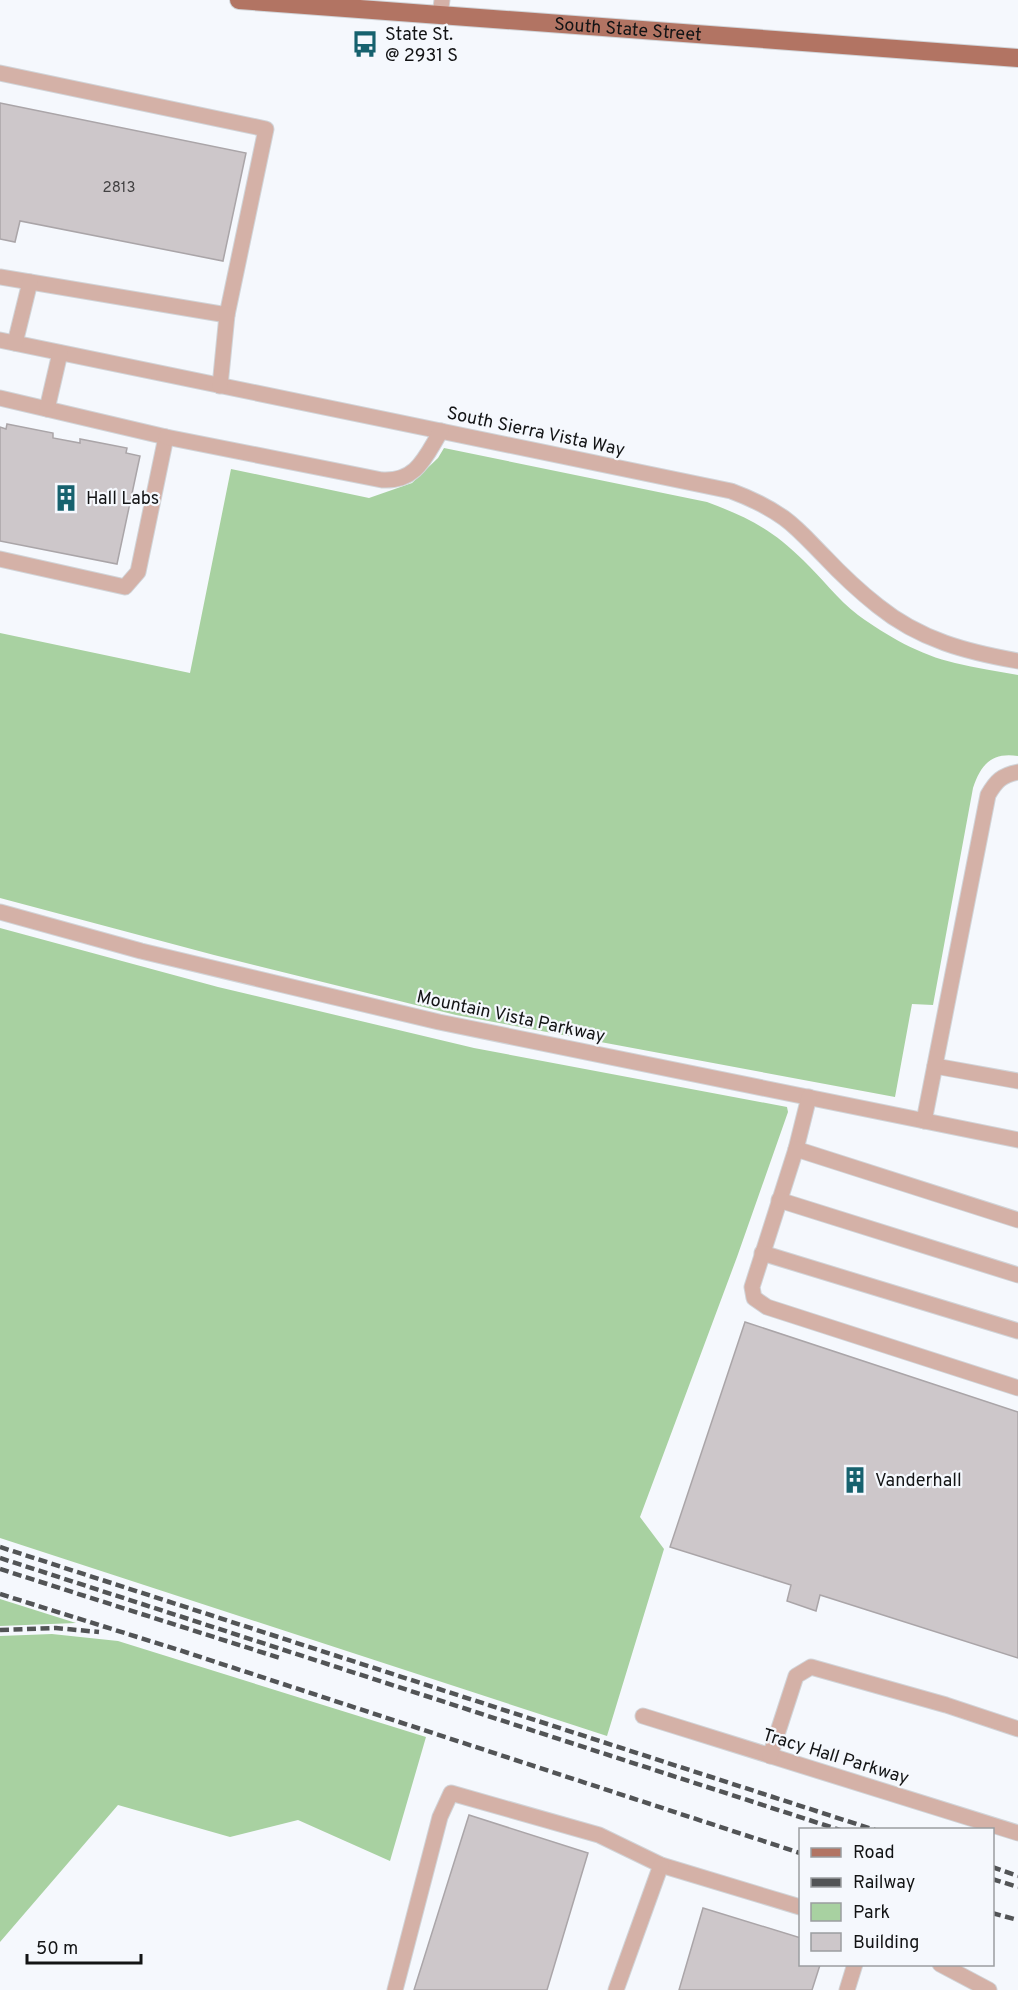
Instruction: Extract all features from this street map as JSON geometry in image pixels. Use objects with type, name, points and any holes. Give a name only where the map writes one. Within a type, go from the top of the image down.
[{"type":"main road","name":"South State Street","points":[[239,0],[441,8],[1018,58]]},
{"type":"street","points":[[0,73],[266,129],[226,315],[220,386]]},
{"type":"street","points":[[0,277],[226,315]]},
{"type":"street","points":[[8,342],[30,282]]},
{"type":"street","name":"South Sierra Vista Way","points":[[8,342],[731,491],[756,501],[784,518],[805,535],[852,584],[880,608],[911,628],[973,653],[1018,661]]},
{"type":"street","points":[[47,409],[60,353]]},
{"type":"street","points":[[0,398],[166,437],[382,480],[395,480],[408,476],[423,462],[441,431]]},
{"type":"street","points":[[0,559],[124,587],[138,572],[166,437]]},
{"type":"street","points":[[924,1121],[988,795],[995,782],[1005,774],[1018,772]]},
{"type":"street","name":"Mountain Vista Parkway","points":[[0,912],[152,954],[439,1022],[1018,1140]]},
{"type":"street","points":[[935,1066],[1018,1081]]},
{"type":"street","points":[[809,1097],[796,1149],[752,1287],[754,1298],[767,1307],[1018,1388]]},
{"type":"street","points":[[796,1149],[1018,1220]]},
{"type":"street","points":[[779,1200],[1018,1275]]},
{"type":"street","points":[[762,1253],[1018,1331]]},
{"type":"street","points":[[770,1756],[796,1676],[811,1667],[946,1705],[1018,1729]]},
{"type":"street","name":"Tracy Hall Parkway","points":[[643,1716],[1018,1833]]},
{"type":"street","points":[[395,1990],[440,1817],[451,1793],[599,1835],[661,1865],[799,1906]]},
{"type":"street","points":[[616,1990],[661,1865]]},
{"type":"street","points":[[847,1990],[855,1966]]},
{"type":"street","points":[[942,1966],[989,1990]]},
{"type":"green space","points":[[444,448],[707,502],[747,519],[781,540],[850,609],[892,637],[942,660],[1018,675],[1018,756],[994,758],[984,766],[973,788],[933,1005],[912,1004],[895,1097],[456,1015],[214,955],[0,898],[0,633],[190,673],[231,469],[369,498],[412,483],[438,458]]},
{"type":"green space","points":[[0,928],[218,987],[474,1048],[787,1107],[788,1112],[737,1257],[640,1517],[664,1549],[607,1736],[0,1538]]},
{"type":"green space","points":[[0,1599],[76,1623],[0,1626]]},
{"type":"green space","points":[[52,1634],[118,1641],[426,1737],[390,1861],[298,1820],[230,1837],[118,1805],[0,1942],[0,1636]]},
{"type":"building","points":[[0,103],[246,153],[223,261],[20,221],[15,242],[0,239]]},
{"type":"building","name":"Hall Labs","points":[[7,424],[53,433],[53,438],[80,443],[80,439],[127,448],[126,453],[140,456],[117,564],[0,541],[0,427],[6,429]]},
{"type":"building","name":"Vanderhall","points":[[745,1322],[1018,1412],[1018,1658],[820,1595],[816,1611],[787,1601],[791,1585],[670,1547]]},
{"type":"building","points":[[469,1815],[588,1853],[547,1990],[414,1990]]},
{"type":"building","points":[[703,1908],[799,1937],[799,1966],[820,1966],[812,1990],[679,1990]]},
{"type":"railway","points":[[0,1547],[869,1828]]},
{"type":"railway","points":[[0,1558],[834,1828]]},
{"type":"railway","points":[[0,1569],[280,1658]]},
{"type":"railway","points":[[0,1594],[179,1650],[799,1853]]},
{"type":"railway","points":[[0,1630],[56,1628],[99,1632]]},
{"type":"railway","points":[[994,1868],[1018,1876]]},
{"type":"railway","points":[[994,1880],[1018,1887]]},
{"type":"railway","points":[[994,1914],[1018,1920]]},
{"type":"place","name":"State St. @ 2931 S","points":[[365,44]]},
{"type":"place","name":"Hall Labs","points":[[66,498]]},
{"type":"place","name":"Vanderhall","points":[[855,1480]]}]
